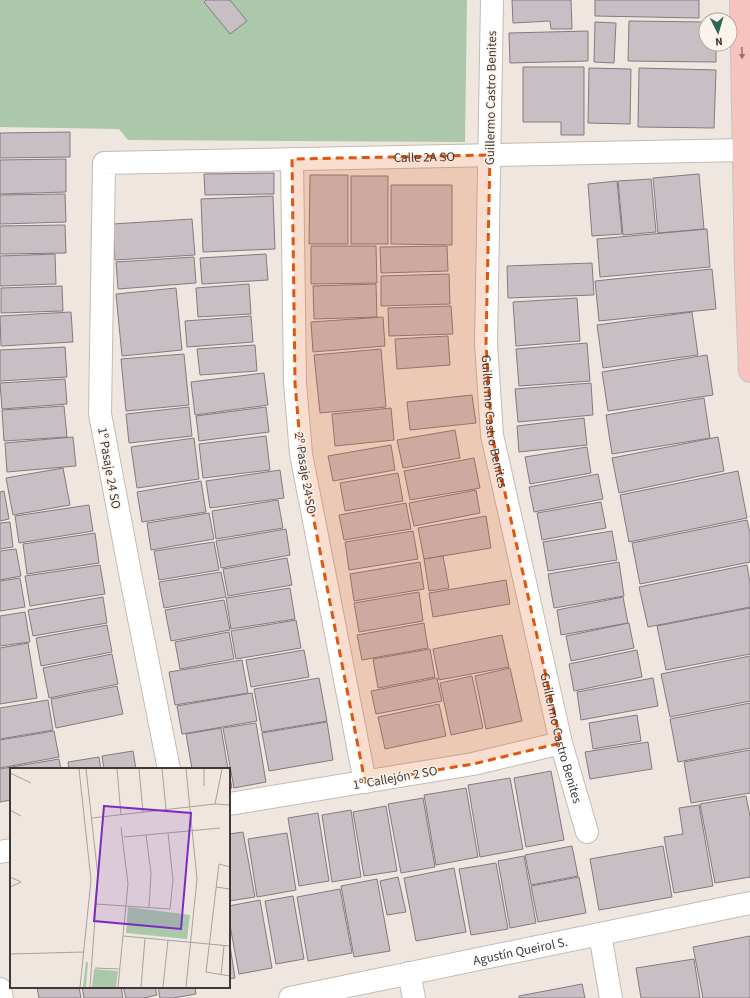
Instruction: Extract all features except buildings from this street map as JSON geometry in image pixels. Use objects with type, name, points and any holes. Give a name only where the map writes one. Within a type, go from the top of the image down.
[{"type":"main road","points":[[741,0],[746,286],[750,371]]},
{"type":"street","name":"Guillermo Castro Benites","points":[[492,0],[486,344],[492,434],[561,743],[587,832]]},
{"type":"street","name":"Calle 2A SO","points":[[104,163],[744,150]]},
{"type":"street","name":"2º Pasaje 24 SO","points":[[292,159],[295,383],[301,454],[365,782]]},
{"type":"street","name":"1º Pasaje 24 SO","points":[[104,163],[100,414],[169,768]]},
{"type":"street","name":"1º Callejón 2 SO","points":[[230,804],[473,764],[561,743]]},
{"type":"street","points":[[0,852],[10,850]]},
{"type":"street","name":"Agustín Queirol S.","points":[[290,998],[750,903]]},
{"type":"street","points":[[600,934],[611,998]]},
{"type":"street","points":[[409,973],[414,998]]},
{"type":"street","points":[[0,989],[2,998]]},
{"type":"highlighted area","points":[[490,155],[486,344],[492,435],[561,743],[473,764],[365,782],[301,454],[295,383],[292,159]]},
{"type":"green space","points":[[0,0],[467,0],[465,142],[128,140],[119,129],[0,127]]}]
